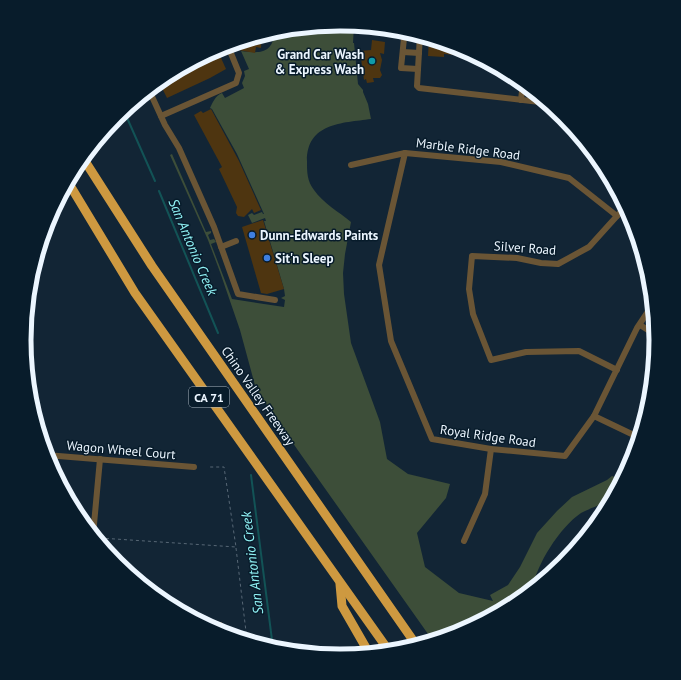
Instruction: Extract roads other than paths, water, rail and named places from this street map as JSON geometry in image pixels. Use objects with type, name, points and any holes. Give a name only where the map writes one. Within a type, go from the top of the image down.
[{"type":"highway","points":[[89,160],[92,172]]},
{"type":"highway","name":"Chino Valley Freeway","points":[[86,163],[152,266],[412,640]]},
{"type":"highway","name":"CA 71","points":[[71,187],[135,293],[385,645]]},
{"type":"highway","points":[[340,582],[342,606],[366,648]]},
{"type":"street","points":[[404,38],[401,68],[418,69]]},
{"type":"street","points":[[420,42],[417,86],[419,88],[537,102]]},
{"type":"street","points":[[161,116],[236,83],[239,74],[230,52]]},
{"type":"street","points":[[403,52],[419,53]]},
{"type":"street","points":[[521,100],[522,90]]},
{"type":"street","points":[[151,95],[189,171],[221,247],[238,294],[275,300]]},
{"type":"street","name":"Marble Ridge Road","points":[[351,165],[405,153],[501,162],[569,178],[617,216]]},
{"type":"street","name":"Royal Ridge Road","points":[[405,153],[379,265],[391,341],[432,439],[491,449],[565,456],[594,416],[648,312]]},
{"type":"street","name":"Silver Road","points":[[617,370],[579,351],[526,352],[491,360],[473,314],[469,289],[472,256],[517,258],[558,264],[589,247],[621,211]]},
{"type":"street","points":[[221,247],[236,241]]},
{"type":"street","points":[[640,325],[650,331]]},
{"type":"street","points":[[594,416],[635,436]]},
{"type":"street","points":[[464,541],[486,494],[491,449]]},
{"type":"street","name":"Wagon Wheel Court","points":[[54,456],[194,467]]},
{"type":"street","points":[[94,526],[100,459]]},
{"type":"waterway","name":"San Antonio Creek","points":[[127,117],[155,181]]},
{"type":"waterway","name":"San Antonio Creek","points":[[159,191],[218,333]]},
{"type":"waterway","name":"San Antonio Creek","points":[[251,475],[272,641]]},
{"type":"place","name":"Grand Car Wash & Express Wash","points":[[372,61]]},
{"type":"place","name":"Dunn-Edwards Paints","points":[[252,235]]},
{"type":"place","name":"Sit'n Sleep","points":[[267,258]]}]
